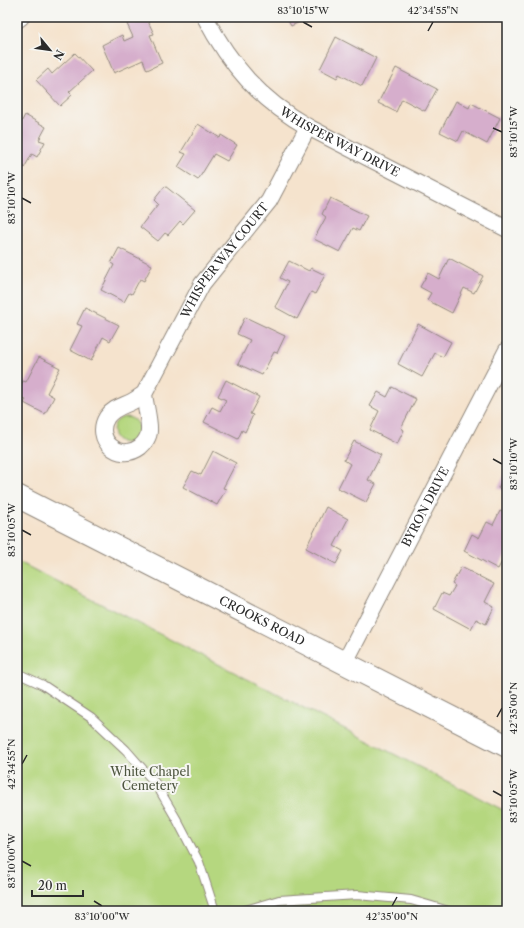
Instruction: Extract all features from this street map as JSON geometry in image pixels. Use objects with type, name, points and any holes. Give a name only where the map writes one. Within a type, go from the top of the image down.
[{"type":"main road","name":"CROOKS ROAD","points":[[17,496],[507,746]]},
{"type":"street","points":[[17,20],[21,17]]},
{"type":"street","name":"WHISPER WAY DRIVE","points":[[205,17],[217,41],[232,63],[267,100],[283,112],[308,128],[507,229]]},
{"type":"street","name":"WHISPER WAY COURT","points":[[144,394],[202,284],[269,201],[308,128]]},
{"type":"street","name":"BYRON DRIVE","points":[[344,664],[507,350]]},
{"type":"lane","points":[[17,673],[43,685],[91,717],[126,750],[156,784],[199,862],[214,911]]},
{"type":"lane","points":[[242,911],[279,900],[357,895],[411,900],[449,911]]},
{"type":"green space","points":[[126,417],[135,421],[139,430],[135,439],[126,443],[117,439],[113,430],[117,421]]},
{"type":"green space","name":"White Chapel Cemetery","points":[[17,561],[507,812],[507,911],[17,911]]},
{"type":"building","points":[[142,17],[146,17],[154,34],[150,35],[162,63],[147,70],[143,60],[114,73],[102,45],[122,35],[124,41],[133,37],[127,24]]},
{"type":"building","points":[[286,17],[310,17],[291,26]]},
{"type":"building","points":[[336,37],[376,58],[362,86],[339,74],[337,78],[320,69]]},
{"type":"building","points":[[75,53],[92,71],[69,92],[72,95],[60,106],[36,80],[48,69],[52,74]]},
{"type":"building","points":[[396,68],[437,89],[425,111],[402,99],[396,112],[378,103]]},
{"type":"building","points":[[456,101],[469,108],[471,103],[500,118],[487,144],[463,131],[458,141],[440,132]]},
{"type":"building","points":[[25,115],[46,127],[39,140],[45,142],[37,157],[32,154],[24,168],[17,165],[17,130]]},
{"type":"building","points":[[198,124],[220,138],[221,135],[237,145],[227,161],[214,154],[198,180],[178,167],[186,154],[181,152]]},
{"type":"building","points":[[165,186],[195,210],[183,224],[180,221],[168,235],[165,233],[158,241],[140,227],[158,204],[154,200]]},
{"type":"building","points":[[330,198],[367,216],[359,231],[353,228],[340,252],[314,239],[326,217],[322,214]]},
{"type":"building","points":[[119,248],[152,265],[144,281],[140,279],[132,294],[129,293],[124,302],[101,290],[114,265],[111,263]]},
{"type":"building","points":[[449,258],[483,276],[474,293],[464,288],[452,313],[427,300],[431,293],[420,287],[428,273],[439,279]]},
{"type":"building","points":[[289,261],[309,271],[311,268],[325,275],[315,294],[311,292],[297,319],[275,307],[288,282],[280,278]]},
{"type":"building","points":[[85,308],[119,325],[110,341],[103,337],[91,361],[70,350],[82,326],[77,324]]},
{"type":"building","points":[[245,317],[285,336],[277,353],[274,352],[262,375],[238,364],[250,340],[237,334]]},
{"type":"building","points":[[418,324],[451,342],[443,357],[435,353],[422,377],[398,364]]},
{"type":"building","points":[[39,357],[60,368],[47,393],[54,397],[45,414],[24,403],[26,400],[17,396],[17,392],[23,381],[26,382]]},
{"type":"building","points":[[226,380],[259,397],[250,414],[253,415],[245,432],[242,430],[238,439],[204,422],[212,407],[220,411],[226,400],[218,396]]},
{"type":"building","points":[[392,387],[416,399],[401,428],[404,430],[397,444],[370,430],[379,411],[370,406],[378,392],[387,397]]},
{"type":"building","points":[[354,441],[381,455],[368,480],[376,484],[366,502],[338,488],[350,464],[344,460]]},
{"type":"building","points":[[213,451],[236,463],[223,488],[226,489],[217,505],[183,487],[192,471],[201,475]]},
{"type":"building","points":[[506,472],[507,473],[507,492],[498,488]]},
{"type":"building","points":[[326,507],[348,519],[334,546],[343,551],[336,564],[306,548]]},
{"type":"building","points":[[500,511],[507,514],[507,552],[498,569],[464,551],[472,534],[479,538],[487,522],[493,525]]},
{"type":"building","points":[[461,567],[494,584],[485,602],[494,607],[486,624],[476,619],[471,629],[434,609],[442,593],[449,596],[455,586],[452,584]]}]
